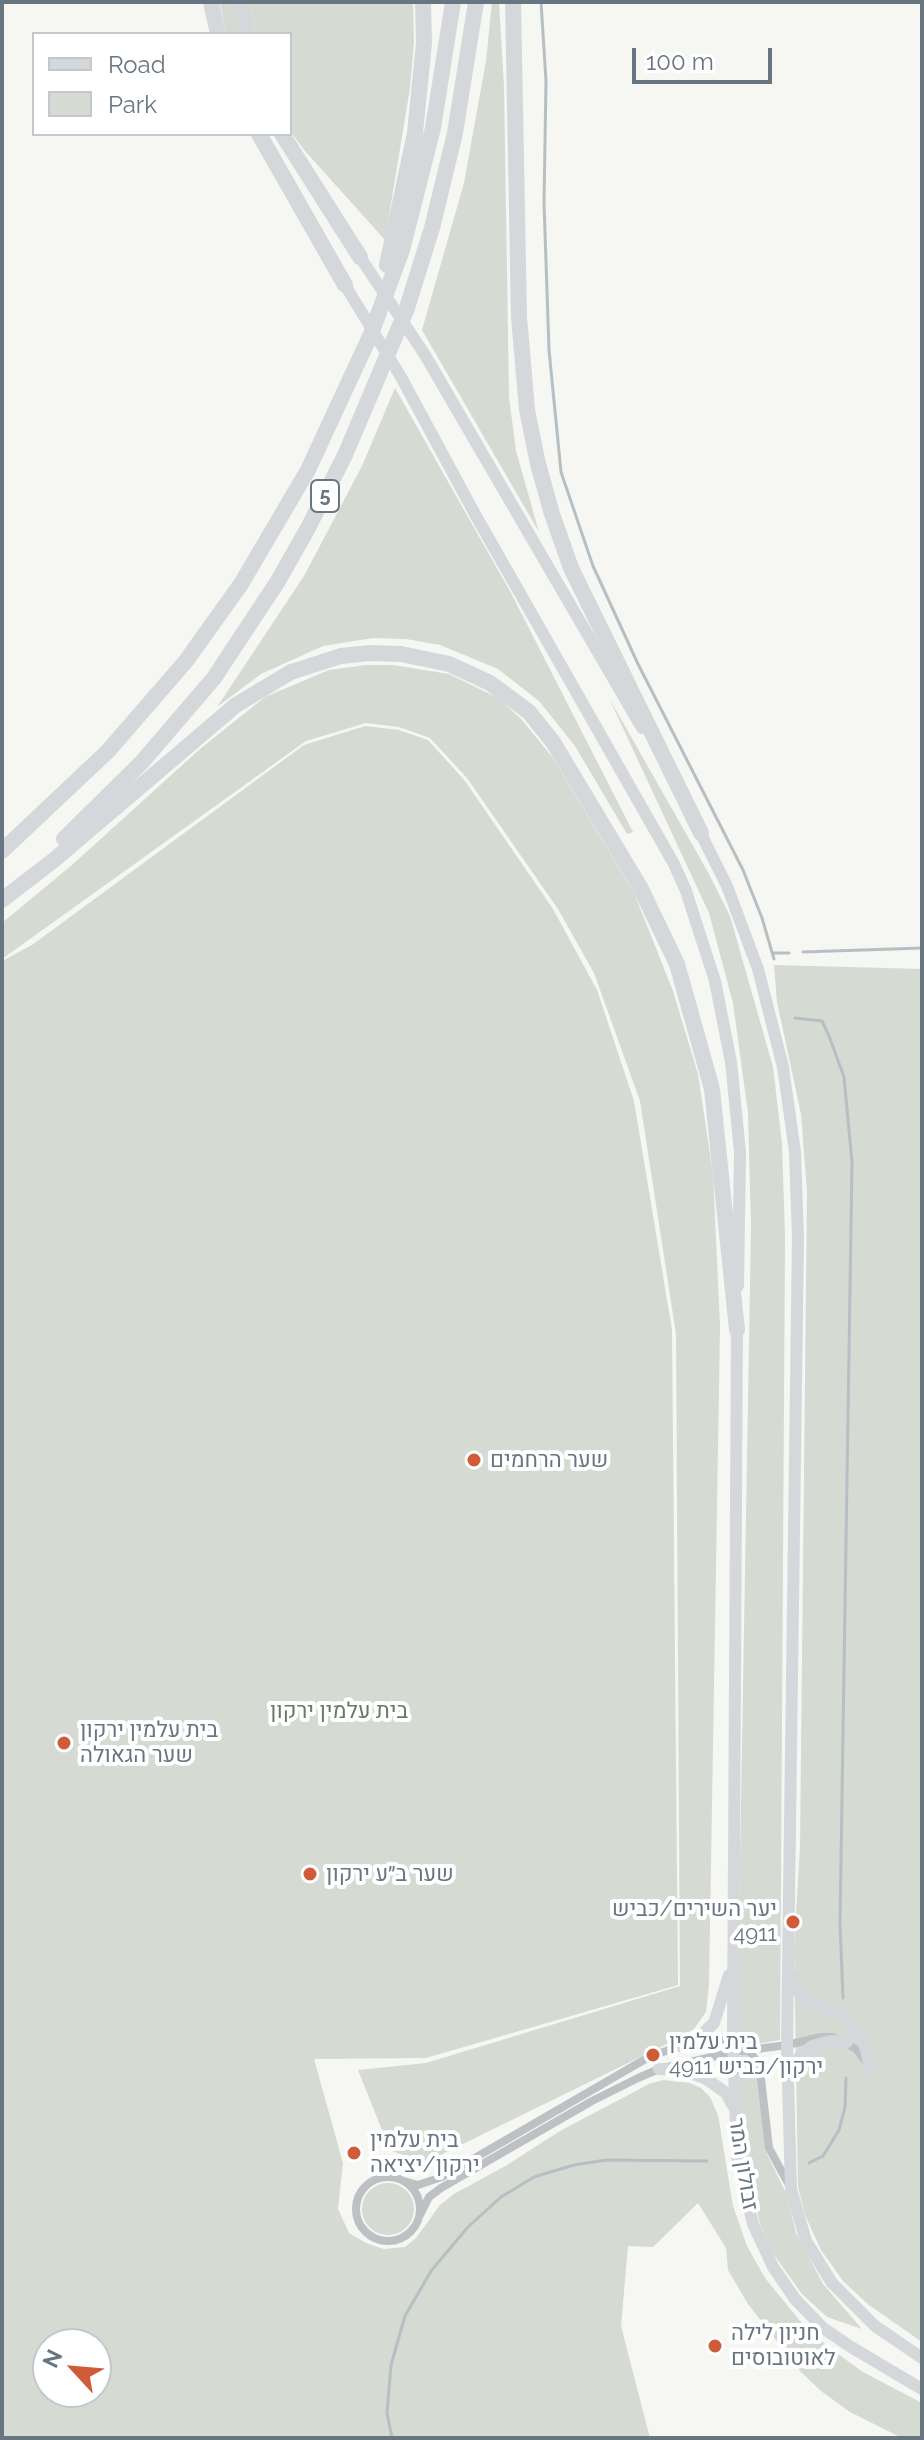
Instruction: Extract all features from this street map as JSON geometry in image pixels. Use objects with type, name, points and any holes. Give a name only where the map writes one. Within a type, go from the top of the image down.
[{"type":"highway","points":[[211,2],[218,32]]},
{"type":"highway","points":[[242,2],[247,32]]},
{"type":"highway","points":[[367,344],[415,133],[424,43],[423,2]]},
{"type":"highway","name":"5","points":[[2,851],[108,751],[152,703],[203,639],[241,584],[295,495],[367,344],[394,277],[418,193],[438,104],[453,2]]},
{"type":"highway","name":"5","points":[[2,899],[166,736],[233,651],[308,528],[379,379],[415,285],[455,133],[476,2]]},
{"type":"highway","points":[[513,2],[519,317],[527,410],[538,464],[571,568],[701,833]]},
{"type":"highway","points":[[260,136],[345,285]]},
{"type":"highway","points":[[283,136],[360,257]]},
{"type":"highway","points":[[2,899],[54,860],[236,705],[300,668],[324,659],[356,653],[401,654],[449,664],[490,683],[529,712],[553,742],[640,887],[677,964],[712,1089],[737,1330]]},
{"type":"main road","name":"זבולון המר","points":[[360,257],[425,355],[701,833],[732,899],[758,969],[783,1067],[795,1152],[798,1222],[787,1957],[791,2189],[806,2241],[832,2283],[875,2326],[922,2358]]},
{"type":"main road","points":[[345,285],[401,377],[476,516],[674,864],[696,919],[721,1007],[738,1123],[740,1254],[734,1948],[730,1973],[714,2023],[699,2037],[680,2046]]},
{"type":"main road","name":"זבולון המר","points":[[734,1948],[737,2157],[746,2204],[763,2247],[782,2282],[823,2328],[922,2389]]},
{"type":"main road","points":[[787,1957],[793,1983],[801,1997],[844,2017],[856,2028],[866,2049],[870,2069]]},
{"type":"main road","points":[[788,2093],[793,2069],[806,2051],[821,2043],[847,2042]]},
{"type":"main road","points":[[659,2069],[680,2070],[705,2078],[726,2093],[734,2108]]},
{"type":"street","points":[[791,2189],[769,2148],[761,2079],[749,2049],[742,2041],[733,2038],[680,2046],[649,2057],[442,2177],[418,2185],[387,2176],[368,2183],[357,2200],[359,2223],[370,2235],[389,2241],[408,2234],[429,2197],[441,2188],[592,2101],[659,2069],[749,2049],[828,2037],[847,2042],[870,2069]]},
{"type":"street","points":[[404,2181],[416,2193],[419,2217]]},
{"type":"green space","points":[[220,2],[235,2],[240,32],[226,32]]},
{"type":"green space","points":[[250,2],[413,2],[410,88],[385,240],[292,134],[292,32],[255,32]]},
{"type":"green space","points":[[492,2],[499,2],[504,86],[509,397],[516,451],[539,532],[422,330],[464,183],[486,61]]},
{"type":"green space","points":[[395,388],[511,593],[633,832],[627,834],[575,746],[539,701],[498,669],[440,645],[406,639],[373,638],[323,646],[261,674],[217,707],[304,576],[362,466]]},
{"type":"green space","points":[[393,665],[449,674],[498,698],[522,720],[553,758],[634,893],[673,991],[698,1074],[713,1174],[720,1326],[709,1984],[706,2012],[694,2029],[675,2040],[424,2163],[390,2150],[358,2070],[426,2063],[680,1986],[676,1334],[640,1101],[594,973],[558,909],[467,778],[430,738],[399,727],[366,723],[306,741],[2,959],[2,923],[72,865],[200,749],[265,697],[329,670]]},
{"type":"green space","points":[[609,698],[730,916],[773,1067],[782,1143],[785,1237],[780,2040],[752,2045],[737,2035],[751,1226],[748,1113],[733,1003],[709,913]]},
{"type":"green space","name":"בית עלמין ירקון","points":[[365,726],[399,730],[428,740],[465,781],[553,909],[597,990],[634,1101],[672,1330],[678,1985],[426,2058],[314,2059],[343,2163],[338,2209],[349,2233],[366,2243],[384,2249],[405,2247],[416,2238],[440,2205],[454,2194],[560,2131],[649,2084],[663,2080],[690,2083],[710,2097],[718,2115],[733,2206],[747,2246],[765,2278],[805,2327],[831,2349],[863,2372],[922,2403],[922,2438],[902,2438],[850,2412],[800,2371],[748,2304],[728,2270],[726,2248],[698,2203],[653,2247],[628,2246],[621,2326],[650,2438],[2,2438],[2,961],[32,945],[304,745]]},
{"type":"green space","points":[[774,965],[922,969],[922,2342],[869,2305],[843,2281],[821,2250],[805,2215],[798,2187],[794,1947],[800,1847],[807,1192],[801,1114],[777,1002]]},
{"type":"green space","points":[[747,2053],[758,2081],[766,2152],[787,2195],[796,2233],[823,2284],[862,2329],[827,2317],[802,2294],[772,2252],[760,2224],[740,2134],[737,2057]]},
{"type":"green space","points":[[388,2183],[406,2191],[414,2209],[406,2227],[388,2235],[370,2227],[362,2209],[370,2191]]},
{"type":"waterway","points":[[541,2],[546,81],[544,203],[549,350],[561,472],[593,566],[638,664],[743,870],[774,959]]},
{"type":"waterway","points":[[803,952],[922,948]]},
{"type":"waterway","points":[[774,953],[789,953]]},
{"type":"waterway","points":[[795,1018],[822,1021],[829,1036],[844,1077],[852,1162],[840,1924],[843,1998]]},
{"type":"waterway","points":[[809,2163],[823,2156],[839,2130],[845,2107],[846,2078]]},
{"type":"waterway","points":[[392,2438],[387,2413],[391,2365],[405,2316],[431,2271],[468,2227],[501,2197],[534,2177],[574,2165],[606,2160],[707,2161]]},
{"type":"place","name":"שער הרחמים","points":[[474,1460]]},
{"type":"place","name":"בית עלמין ירקון שער הגאולה","points":[[64,1743]]},
{"type":"place","name":"שער ב״ע ירקון","points":[[310,1874]]},
{"type":"place","name":"יער השירים/כביש 4911","points":[[793,1922]]},
{"type":"place","name":"בית עלמין ירקון/כביש 4911","points":[[653,2055]]},
{"type":"place","name":"בית עלמין ירקון/יציאה","points":[[354,2153]]},
{"type":"place","name":"חניון לילה לאוטובוסים","points":[[715,2346]]}]
